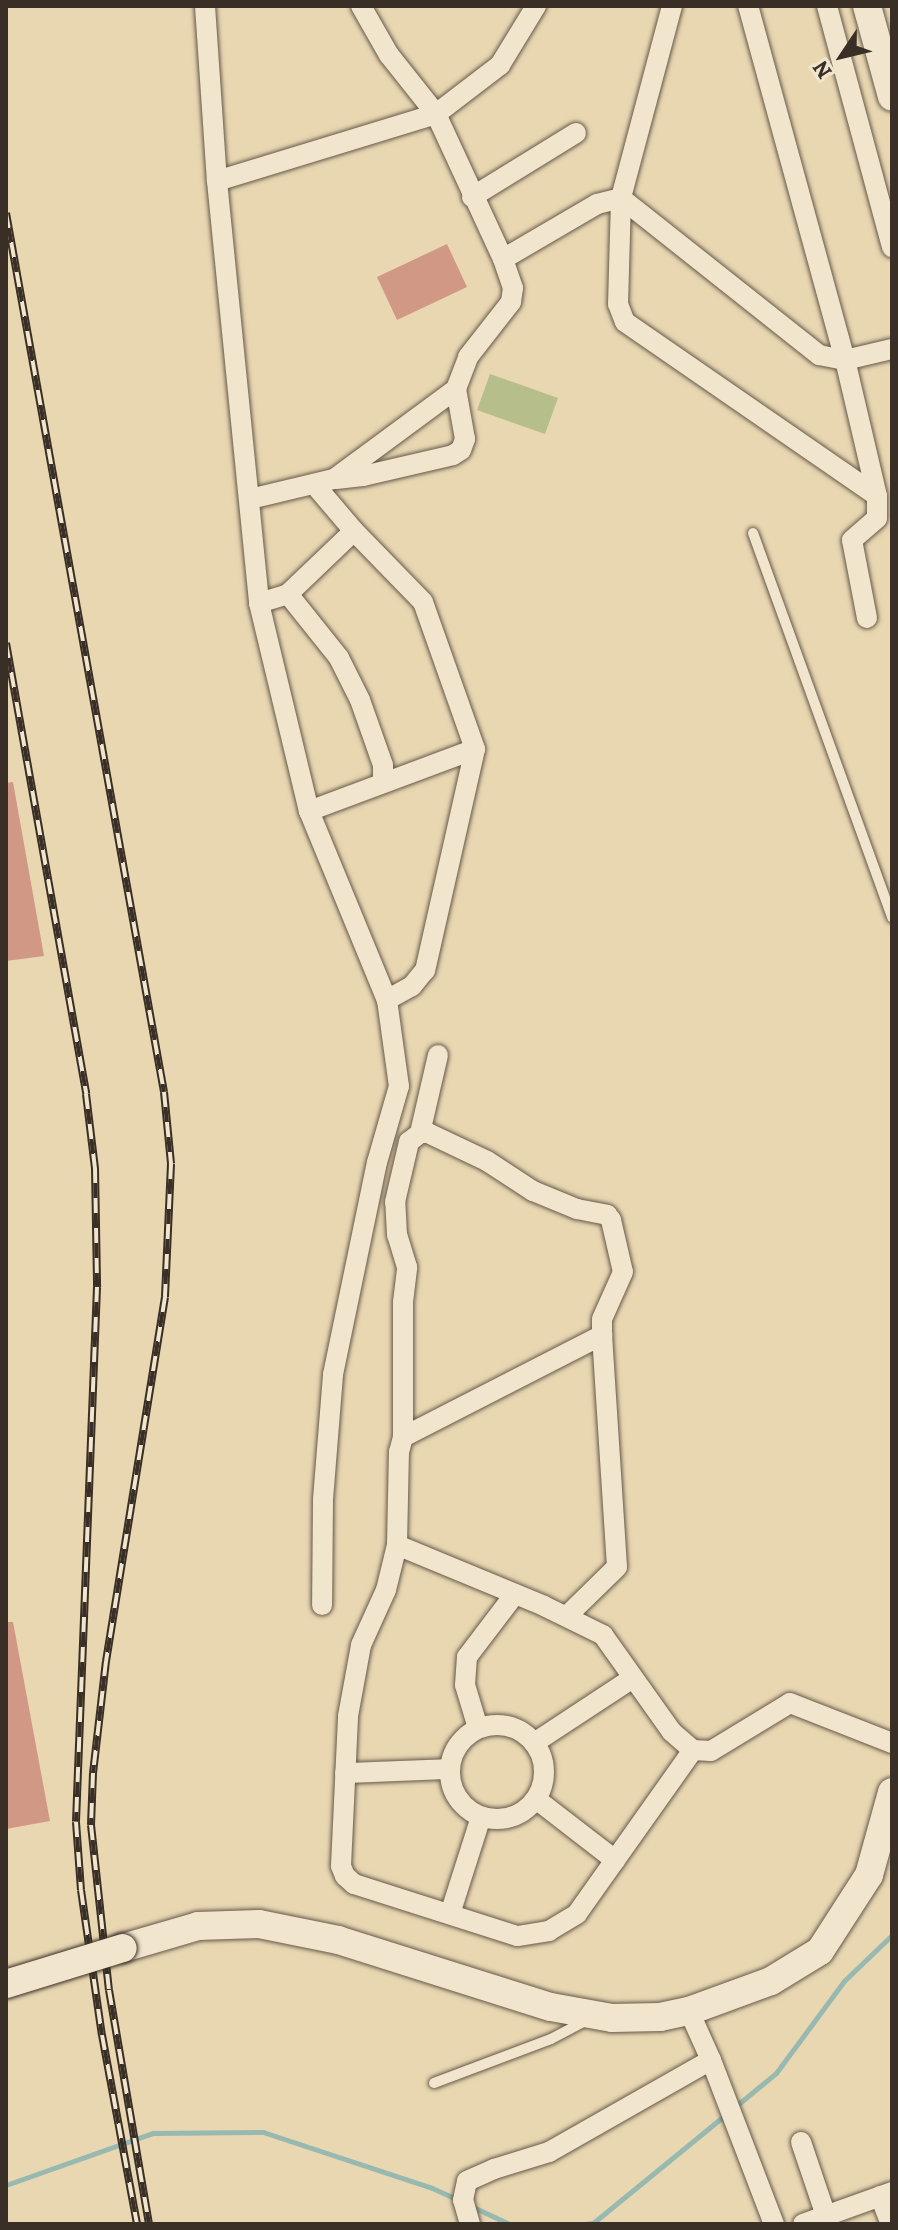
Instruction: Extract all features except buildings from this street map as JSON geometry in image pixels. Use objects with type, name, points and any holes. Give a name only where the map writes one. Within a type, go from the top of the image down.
[{"type":"street","points":[[205,6],[217,181],[259,603],[309,811],[387,1000],[399,1086],[377,1162],[333,1375],[323,1500],[322,1605]]},
{"type":"street","points":[[250,499],[378,473],[453,455],[461,450],[465,439],[456,389],[468,357],[511,302],[513,288],[503,259],[436,114],[389,55],[361,6]]},
{"type":"street","points":[[217,181],[436,114],[500,65],[536,6]]},
{"type":"street","points":[[672,6],[621,198],[618,304],[625,322],[877,496]]},
{"type":"street","points":[[748,6],[845,360],[877,496],[877,518],[852,540],[867,618]]},
{"type":"street","points":[[827,6],[892,247]]},
{"type":"street","points":[[867,6],[892,97]]},
{"type":"street","points":[[472,197],[576,133]]},
{"type":"street","points":[[503,259],[597,204],[621,198]]},
{"type":"street","points":[[621,198],[819,355],[845,360],[892,349]]},
{"type":"street","points":[[324,482],[456,389]]},
{"type":"street","points":[[324,482],[354,531],[423,602],[475,749],[425,970],[412,986],[387,1000]]},
{"type":"street","points":[[259,603],[288,594],[354,531]]},
{"type":"street","points":[[288,594],[346,672],[383,765],[383,783]]},
{"type":"street","points":[[309,811],[475,749]]},
{"type":"street","points":[[438,1055],[420,1133],[409,1142],[395,1202],[397,1235],[407,1267],[403,1302],[403,1437],[399,1452],[397,1545],[386,1590],[361,1645],[348,1716],[341,1866],[345,1876],[354,1884],[517,1936],[549,1931],[577,1914],[693,1750]]},
{"type":"street","points":[[420,1133],[458,1145],[533,1191],[577,1209],[607,1215],[623,1272],[602,1319],[617,1567],[567,1616]]},
{"type":"street","points":[[403,1437],[602,1335]]},
{"type":"street","points":[[397,1545],[567,1616],[603,1635],[672,1732],[693,1750],[711,1751],[790,1703],[892,1743]]},
{"type":"street","points":[[478,1728],[465,1685],[467,1657],[515,1594]]},
{"type":"street","points":[[534,1743],[633,1678]]},
{"type":"street","points":[[507,1725],[534,1743],[544,1764],[542,1788],[536,1799],[512,1817],[481,1817],[457,1798],[449,1769],[456,1746],[478,1728],[507,1725]]},
{"type":"street","points":[[345,1773],[449,1769]]},
{"type":"street","points":[[536,1799],[615,1860]]},
{"type":"street","points":[[6,1984],[198,1926],[227,1923],[285,1927],[551,2007],[594,2016],[635,2019],[689,2011],[771,1981],[820,1951],[881,1866],[890,1805]]},
{"type":"street","points":[[450,1914],[481,1817]]},
{"type":"street","points":[[689,2011],[730,2103],[774,2224]]},
{"type":"street","points":[[470,2224],[462,2189],[477,2175],[549,2152],[711,2060]]},
{"type":"street","points":[[801,2142],[826,2216]]},
{"type":"street","points":[[803,2224],[886,2194],[891,2224]]},
{"type":"lane","points":[[753,533],[892,918]]},
{"type":"lane","points":[[434,2083],[551,2039],[594,2016]]},
{"type":"green space","points":[[490,374],[558,398],[545,434],[477,410]]},
{"type":"waterway","points":[[736,2106],[776,2073],[844,1981],[892,1935]]},
{"type":"waterway","points":[[584,2224],[593,2223],[725,2115]]},
{"type":"waterway","points":[[6,2185],[153,2133],[263,2132],[457,2199]]},
{"type":"waterway","points":[[473,2207],[509,2224]]},
{"type":"railway","points":[[6,213],[164,1092],[171,1164],[165,1297],[106,1661],[93,1773],[91,1825],[109,1990],[149,2224]]},
{"type":"railway","points":[[6,643],[86,1094],[95,1168],[97,1287],[76,1822],[81,1890],[102,2035],[137,2224]]}]
